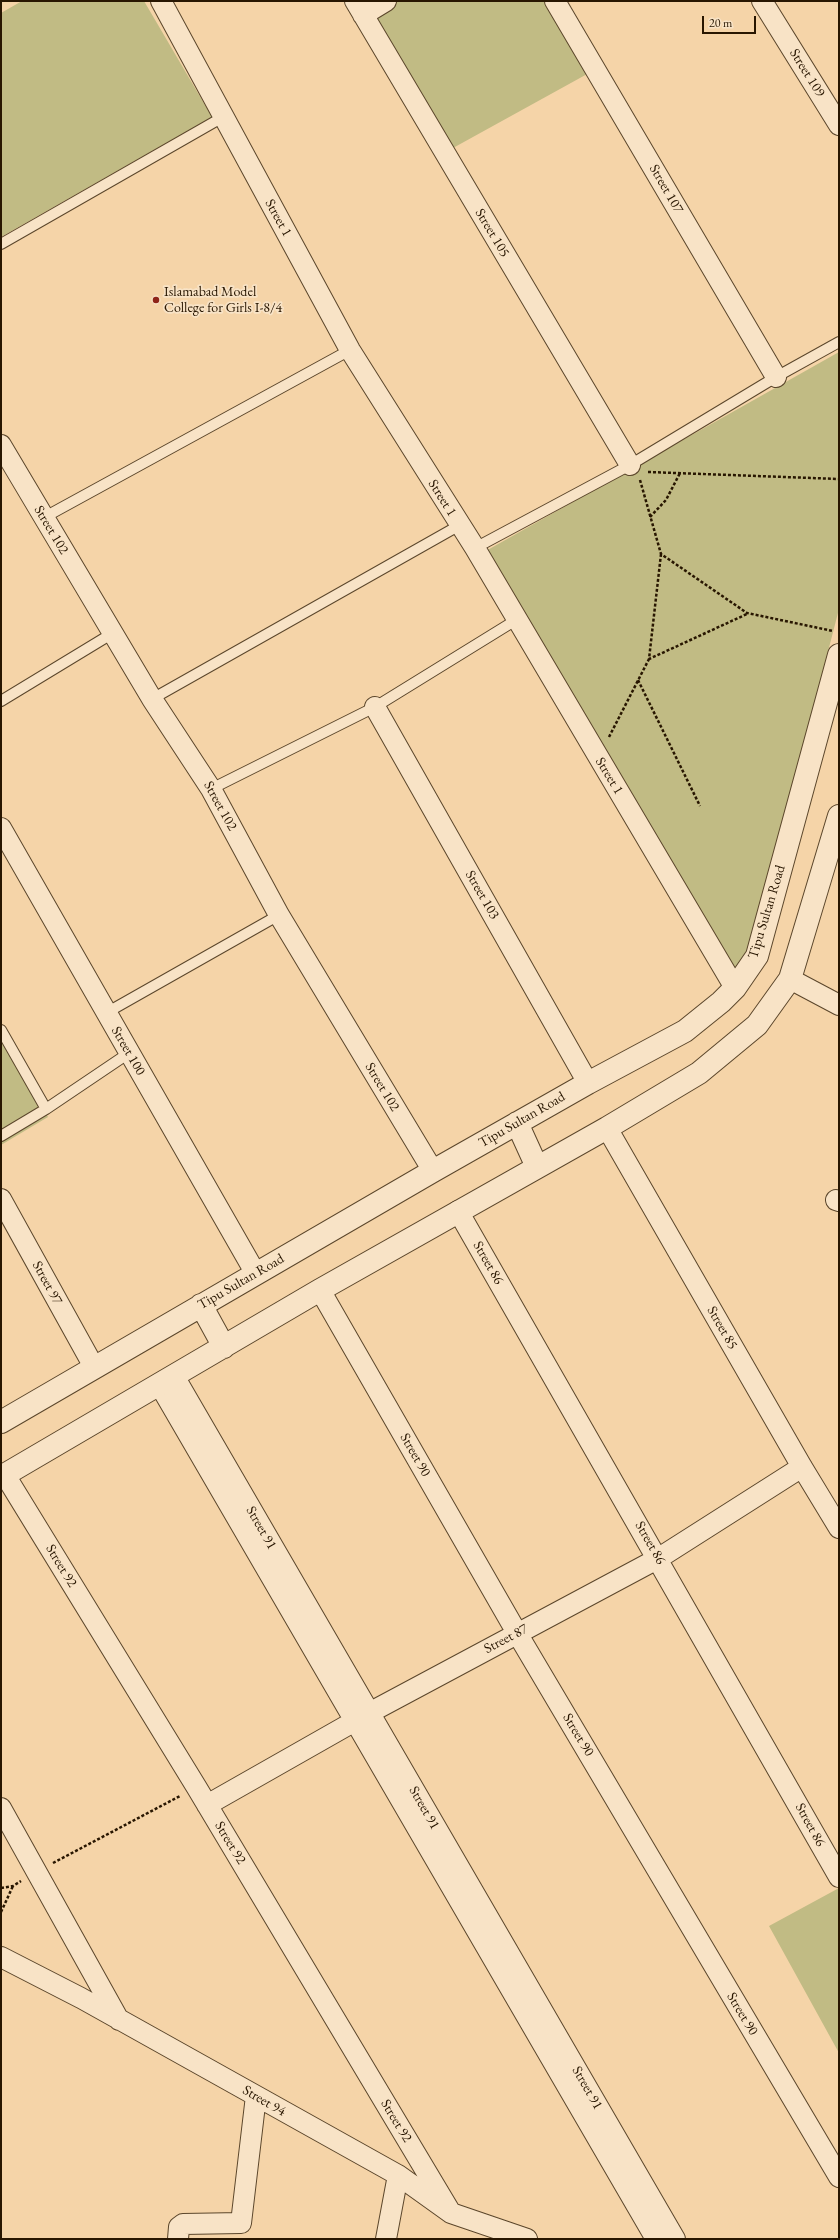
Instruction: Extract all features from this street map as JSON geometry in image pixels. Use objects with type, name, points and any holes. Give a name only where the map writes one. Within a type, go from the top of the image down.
[{"type":"street","name":"Street 1","points":[[161,1],[350,350],[475,548],[516,620],[735,988]]},
{"type":"street","points":[[359,8],[386,1]]},
{"type":"street","name":"Street 107","points":[[555,1],[776,376]]},
{"type":"street","name":"Street 109","points":[[762,1],[839,125]]},
{"type":"street","name":"Street 105","points":[[359,8],[638,472]]},
{"type":"street","name":"Street 102","points":[[1,445],[43,518],[114,633],[152,699],[211,789],[279,915],[433,1171]]},
{"type":"street","name":"Tipu Sultan Road","points":[[1,1422],[517,1123],[686,1031],[721,1002],[735,988],[757,956],[839,655]]},
{"type":"street","name":"Street 103","points":[[375,707],[588,1083]]},
{"type":"street","points":[[3,1476],[320,1290],[607,1128],[705,1068],[757,1025],[790,979],[839,816]]},
{"type":"street","name":"Street 100","points":[[1,828],[256,1274]]},
{"type":"street","points":[[790,979],[839,1005]]},
{"type":"street","points":[[517,1123],[538,1167]]},
{"type":"street","name":"Street 85","points":[[607,1128],[802,1467],[839,1528]]},
{"type":"street","name":"Street 97","points":[[1,1199],[94,1367]]},
{"type":"street","name":"Street 86","points":[[458,1211],[659,1558],[839,1877]]},
{"type":"street","name":"Street 90","points":[[320,1290],[517,1633],[839,2177]]},
{"type":"street","points":[[201,1305],[224,1347]]},
{"type":"street","name":"Street 91","points":[[166,1380],[362,1717],[675,2239]]},
{"type":"street","name":"Street 87","points":[[207,1805],[362,1717],[659,1558],[802,1467]]},
{"type":"street","name":"Street 92","points":[[3,1476],[197,1788],[450,2212]]},
{"type":"street","points":[[362,1717],[656,2239]]},
{"type":"street","points":[[1,1808],[119,2020]]},
{"type":"street","name":"Street 94","points":[[1,1957],[119,2020],[398,2175],[450,2212],[521,2238]]},
{"type":"street","points":[[178,2239],[179,2227],[183,2224],[241,2223],[256,2096]]},
{"type":"street","points":[[386,2239],[398,2175]]},
{"type":"lane","points":[[1,244],[223,117]]},
{"type":"lane","points":[[475,548],[638,472],[776,376],[839,342]]},
{"type":"lane","points":[[43,518],[350,350]]},
{"type":"lane","points":[[152,699],[460,525]]},
{"type":"lane","points":[[211,789],[375,707],[516,620]]},
{"type":"lane","points":[[1,701],[114,633]]},
{"type":"lane","points":[[106,1013],[279,915]]},
{"type":"lane","points":[[1,1030],[46,1109]]},
{"type":"lane","points":[[1,1136],[46,1109],[129,1054]]},
{"type":"path","points":[[608,739],[649,659],[661,554],[638,472],[839,479]]},
{"type":"path","points":[[650,517],[666,500],[680,473]]},
{"type":"path","points":[[661,554],[747,613],[833,631]]},
{"type":"path","points":[[649,659],[747,613]]},
{"type":"path","points":[[638,680],[700,806]]},
{"type":"path","points":[[1,1888],[13,1886],[197,1788]]},
{"type":"path","points":[[1,1912],[13,1886]]},
{"type":"shaded area","points":[[22,1],[144,1],[212,117],[1,237],[1,13]]},
{"type":"shaded area","points":[[397,1],[548,1],[589,73],[453,148],[372,16]]},
{"type":"shaded area","points":[[839,352],[839,609],[751,949],[735,977],[484,552]]},
{"type":"shaded area","points":[[1,1032],[48,1117],[1,1145]]},
{"type":"shaded area","points":[[839,1888],[839,2053],[769,1926]]},
{"type":"place","name":"Islamabad Model College for Girls I-8/4","points":[[156,300]]}]
